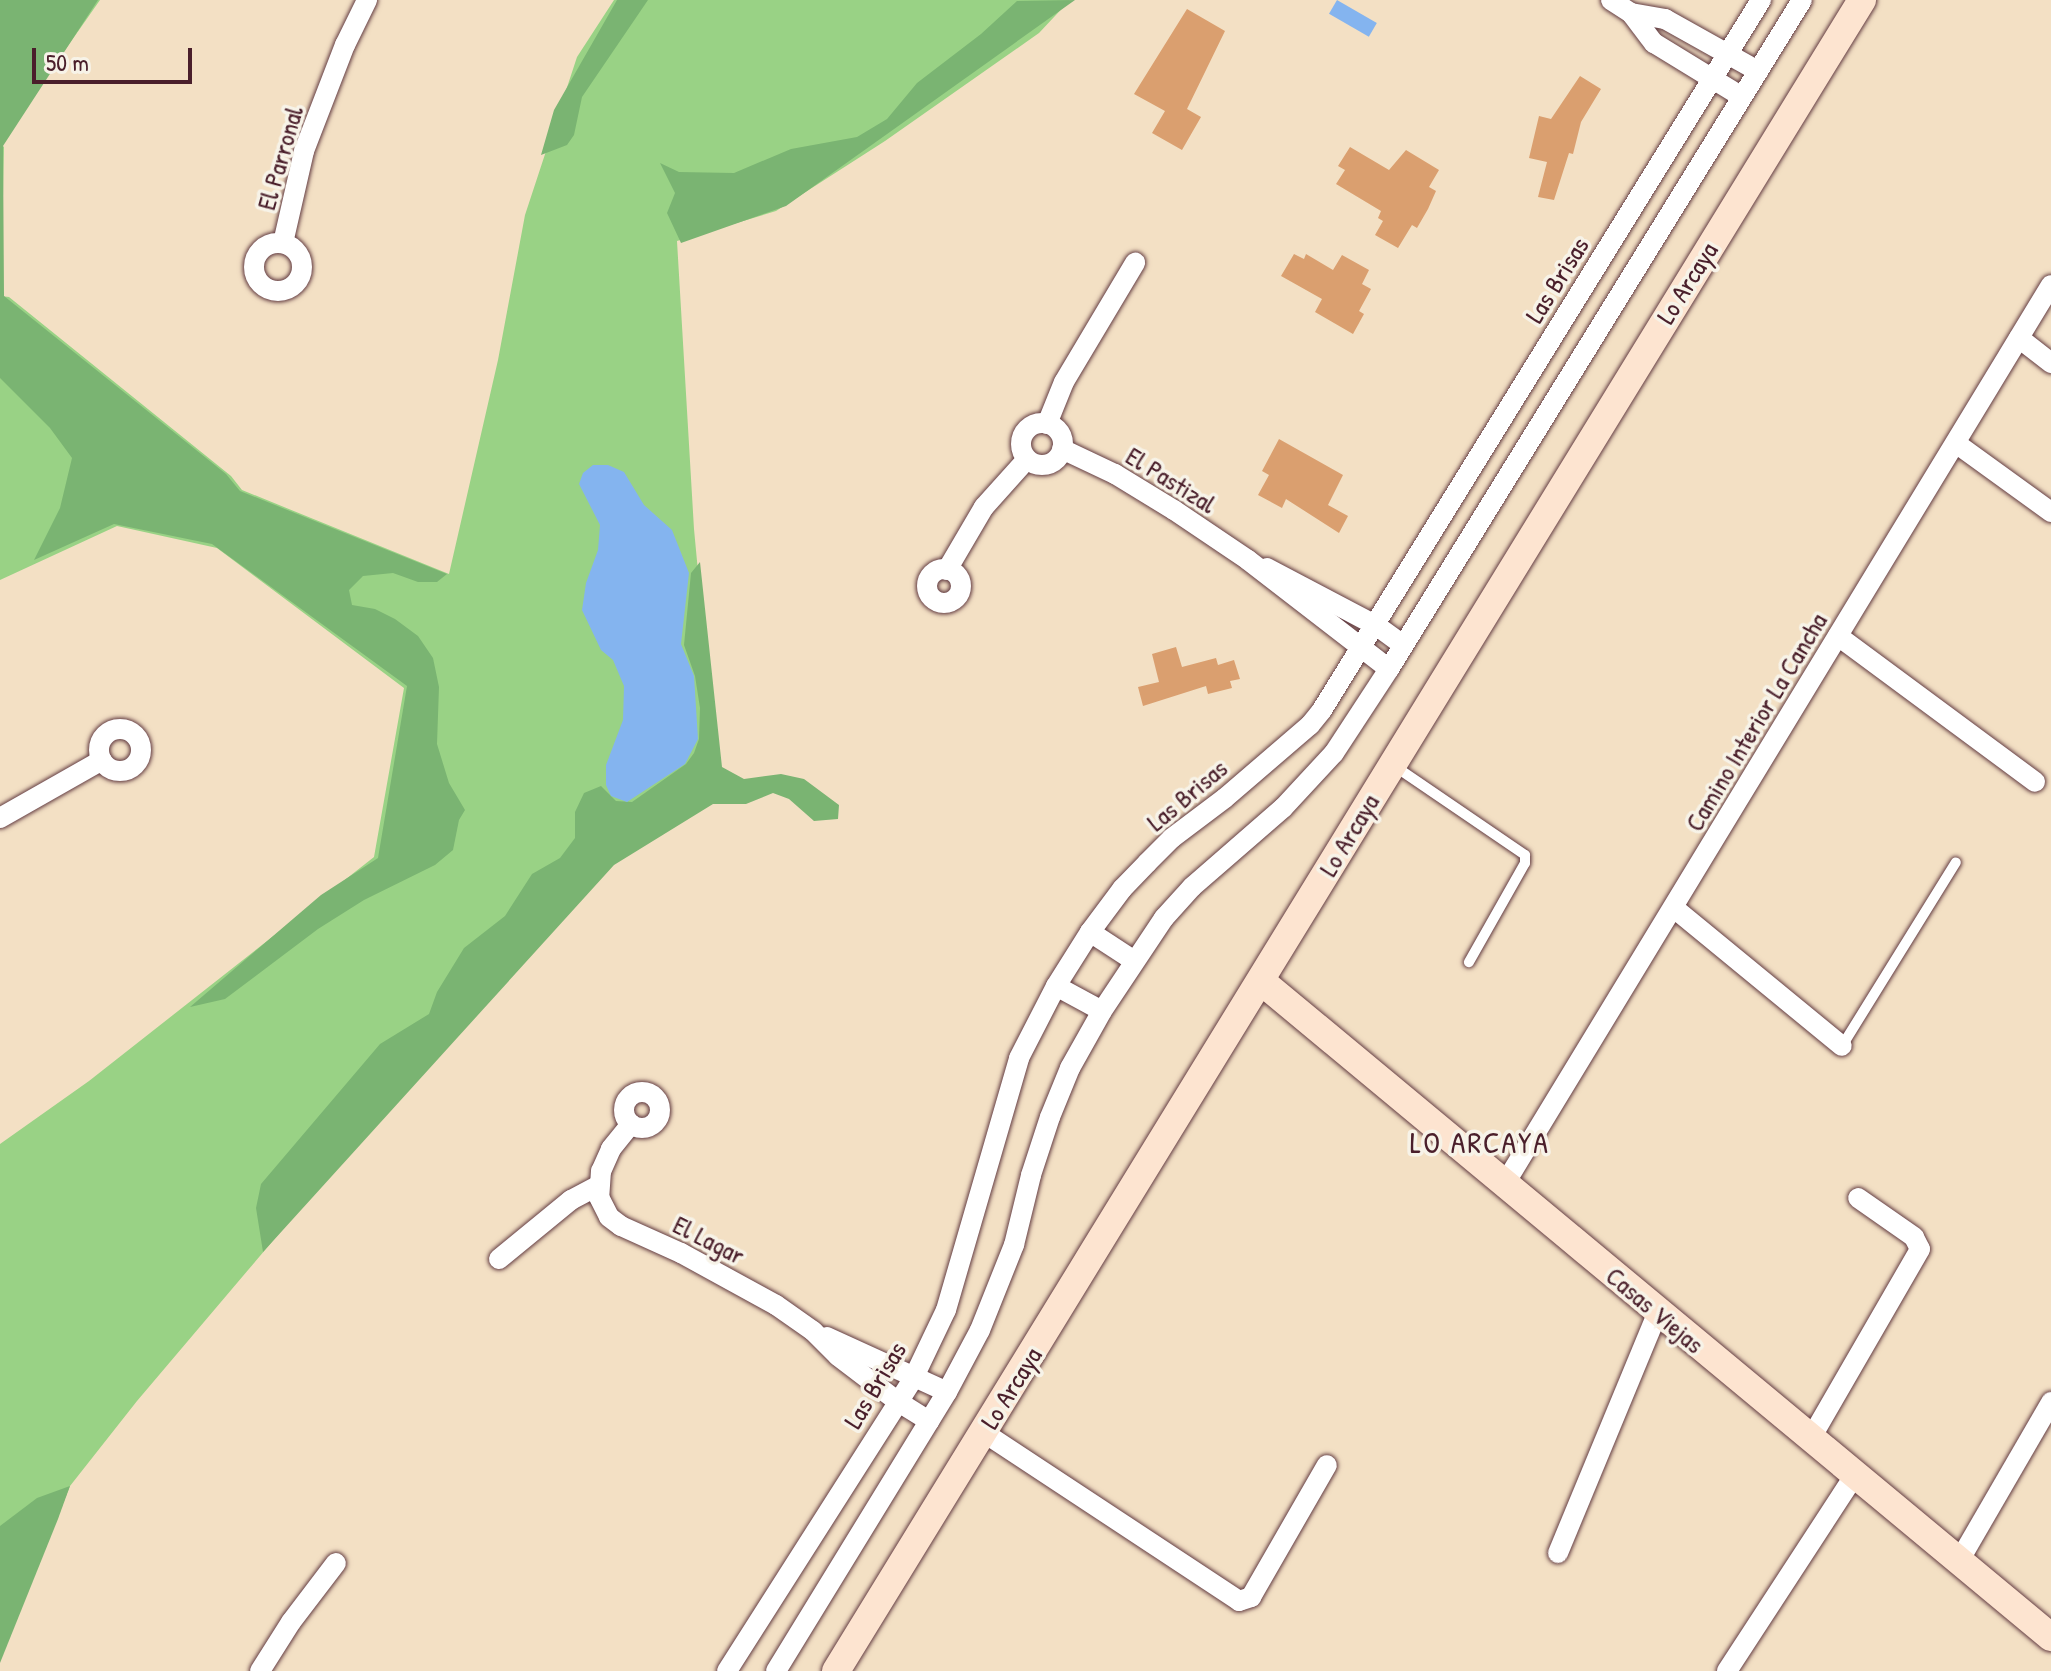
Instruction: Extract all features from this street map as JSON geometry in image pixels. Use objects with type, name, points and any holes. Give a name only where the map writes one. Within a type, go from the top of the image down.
[{"type":"street","name":"El Parronal","points":[[283,243],[304,151],[345,45],[367,0]]},
{"type":"street","points":[[1611,0],[1631,13],[1654,43],[1742,97]]},
{"type":"street","name":"Las Brisas","points":[[727,1671],[914,1377],[946,1310],[961,1266],[1019,1058],[1056,986],[1122,889],[1172,838],[1225,798],[1310,725],[1377,626],[1761,0]]},
{"type":"street","points":[[776,1671],[947,1392],[999,1285],[1050,1117],[1070,1068],[1133,960],[1192,887],[1313,777],[1334,753],[1802,0]]},
{"type":"street","name":"Lo Arcaya","points":[[836,1671],[1862,0]]},
{"type":"street","points":[[1631,13],[1665,19],[1758,71]]},
{"type":"street","points":[[1047,424],[1064,382],[1135,263]]},
{"type":"street","name":"Camino Interior La Cancha","points":[[1504,1185],[2051,285]]},
{"type":"street","points":[[2019,338],[2051,363]]},
{"type":"street","points":[[1047,424],[1061,436],[1062,449],[1055,460],[1044,465],[1027,459],[1021,447],[1023,433],[1034,425],[1047,424]]},
{"type":"street","points":[[1957,444],[2051,512]]},
{"type":"street","name":"El Pastizal","points":[[1062,449],[1127,481],[1248,560]]},
{"type":"street","points":[[947,570],[984,507],[1027,459]]},
{"type":"street","points":[[1248,560],[1289,578],[1377,626],[1403,645]]},
{"type":"street","points":[[1248,560],[1361,651],[1389,669]]},
{"type":"street","points":[[1838,636],[2035,782]]},
{"type":"street","points":[[0,818],[102,760]]},
{"type":"street","points":[[1674,908],[1842,1046]]},
{"type":"street","points":[[1090,932],[1133,960]]},
{"type":"street","name":"Casas Viejas","points":[[1261,981],[2051,1637]]},
{"type":"street","points":[[1056,986],[1102,1011]]},
{"type":"street","points":[[499,1259],[571,1200],[599,1185],[605,1159],[631,1124]]},
{"type":"street","name":"El Lagar","points":[[599,1185],[603,1207],[615,1222],[724,1274],[813,1331]]},
{"type":"street","points":[[1811,1438],[1920,1249],[1914,1237],[1858,1198]]},
{"type":"street","points":[[1558,1553],[1658,1312]]},
{"type":"street","points":[[813,1331],[947,1392]]},
{"type":"street","points":[[813,1331],[838,1356],[929,1421]]},
{"type":"street","points":[[1959,1561],[2051,1402]]},
{"type":"street","points":[[983,1432],[1239,1601],[1251,1597],[1327,1465]]},
{"type":"street","points":[[1727,1671],[1855,1475]]},
{"type":"street","points":[[260,1671],[291,1622],[336,1563]]},
{"type":"lane","points":[[1391,764],[1525,855],[1525,863],[1469,962]]},
{"type":"lane","points":[[1842,1046],[1956,862]]},
{"type":"green space","points":[[0,0],[100,0],[0,143]]},
{"type":"green space","points":[[0,0],[98,0],[3,146],[4,296],[226,474],[240,491],[447,574],[437,582],[418,582],[393,573],[363,576],[349,590],[352,605],[375,609],[395,619],[418,636],[433,658],[439,687],[437,744],[449,783],[465,810],[459,820],[453,850],[435,865],[364,900],[318,929],[225,999],[190,1007],[321,895],[378,858],[407,686],[212,544],[114,524],[34,560],[60,508],[72,458],[50,428],[0,378]]},
{"type":"green space","points":[[614,0],[1070,0],[1039,33],[885,141],[776,211],[677,241],[694,529],[717,774],[614,864],[332,1171],[137,1401],[70,1486],[0,1660],[0,1144],[89,1081],[374,857],[404,688],[217,548],[117,526],[0,580],[0,143],[4,147],[1,296],[9,297],[231,476],[242,490],[449,574],[498,360],[525,215],[577,57]]},
{"type":"green space","points":[[617,0],[648,0],[582,97],[574,135],[567,145],[541,155],[554,110]]},
{"type":"green space","points":[[1075,0],[786,206],[681,243],[667,213],[675,193],[660,163],[679,172],[734,173],[791,149],[857,137],[887,119],[917,83],[981,34],[1017,1]]},
{"type":"green space","points":[[700,562],[722,767],[744,779],[781,774],[804,779],[839,805],[838,819],[814,821],[789,799],[773,793],[746,804],[713,804],[614,865],[263,1252],[256,1208],[261,1184],[380,1044],[429,1014],[437,992],[464,948],[505,916],[532,874],[560,858],[575,838],[575,812],[584,793],[601,786],[616,801],[632,802],[686,764],[694,753],[699,739],[700,708],[695,676],[684,645],[691,573]]},
{"type":"green space","points":[[70,1486],[0,1663],[0,1526],[37,1498]]},
{"type":"water","points":[[1337,0],[1377,23],[1369,37],[1329,14]]},
{"type":"water","points":[[593,465],[608,465],[624,472],[644,505],[672,530],[689,573],[681,644],[694,676],[698,739],[685,764],[627,802],[611,796],[606,785],[606,765],[623,720],[624,686],[613,660],[601,650],[582,610],[586,583],[598,550],[600,525],[579,484],[583,473]]},
{"type":"building","points":[[1187,9],[1225,31],[1187,109],[1201,117],[1182,150],[1152,133],[1165,111],[1134,94]]},
{"type":"building","points":[[1580,76],[1601,89],[1581,122],[1573,154],[1569,153],[1554,200],[1538,197],[1547,162],[1529,158],[1539,116],[1551,119]]},
{"type":"building","points":[[1350,147],[1389,170],[1406,150],[1439,170],[1429,187],[1436,191],[1428,209],[1417,228],[1412,225],[1398,248],[1375,235],[1383,221],[1378,218],[1381,211],[1336,184],[1345,170],[1338,166]]},
{"type":"building","points":[[1294,254],[1304,259],[1306,254],[1333,270],[1342,255],[1369,270],[1362,284],[1371,289],[1359,311],[1364,314],[1353,334],[1315,312],[1322,299],[1281,276]]},
{"type":"building","points":[[1279,439],[1343,475],[1328,505],[1348,516],[1339,533],[1286,499],[1282,508],[1258,495],[1269,475],[1262,471]]},
{"type":"building","points":[[1176,647],[1182,667],[1216,658],[1218,665],[1234,660],[1240,679],[1230,681],[1232,688],[1208,694],[1206,686],[1143,706],[1138,687],[1159,682],[1152,654]]},
{"type":"district","name":"LO ARCAYA","points":[[1480,1142]]}]
